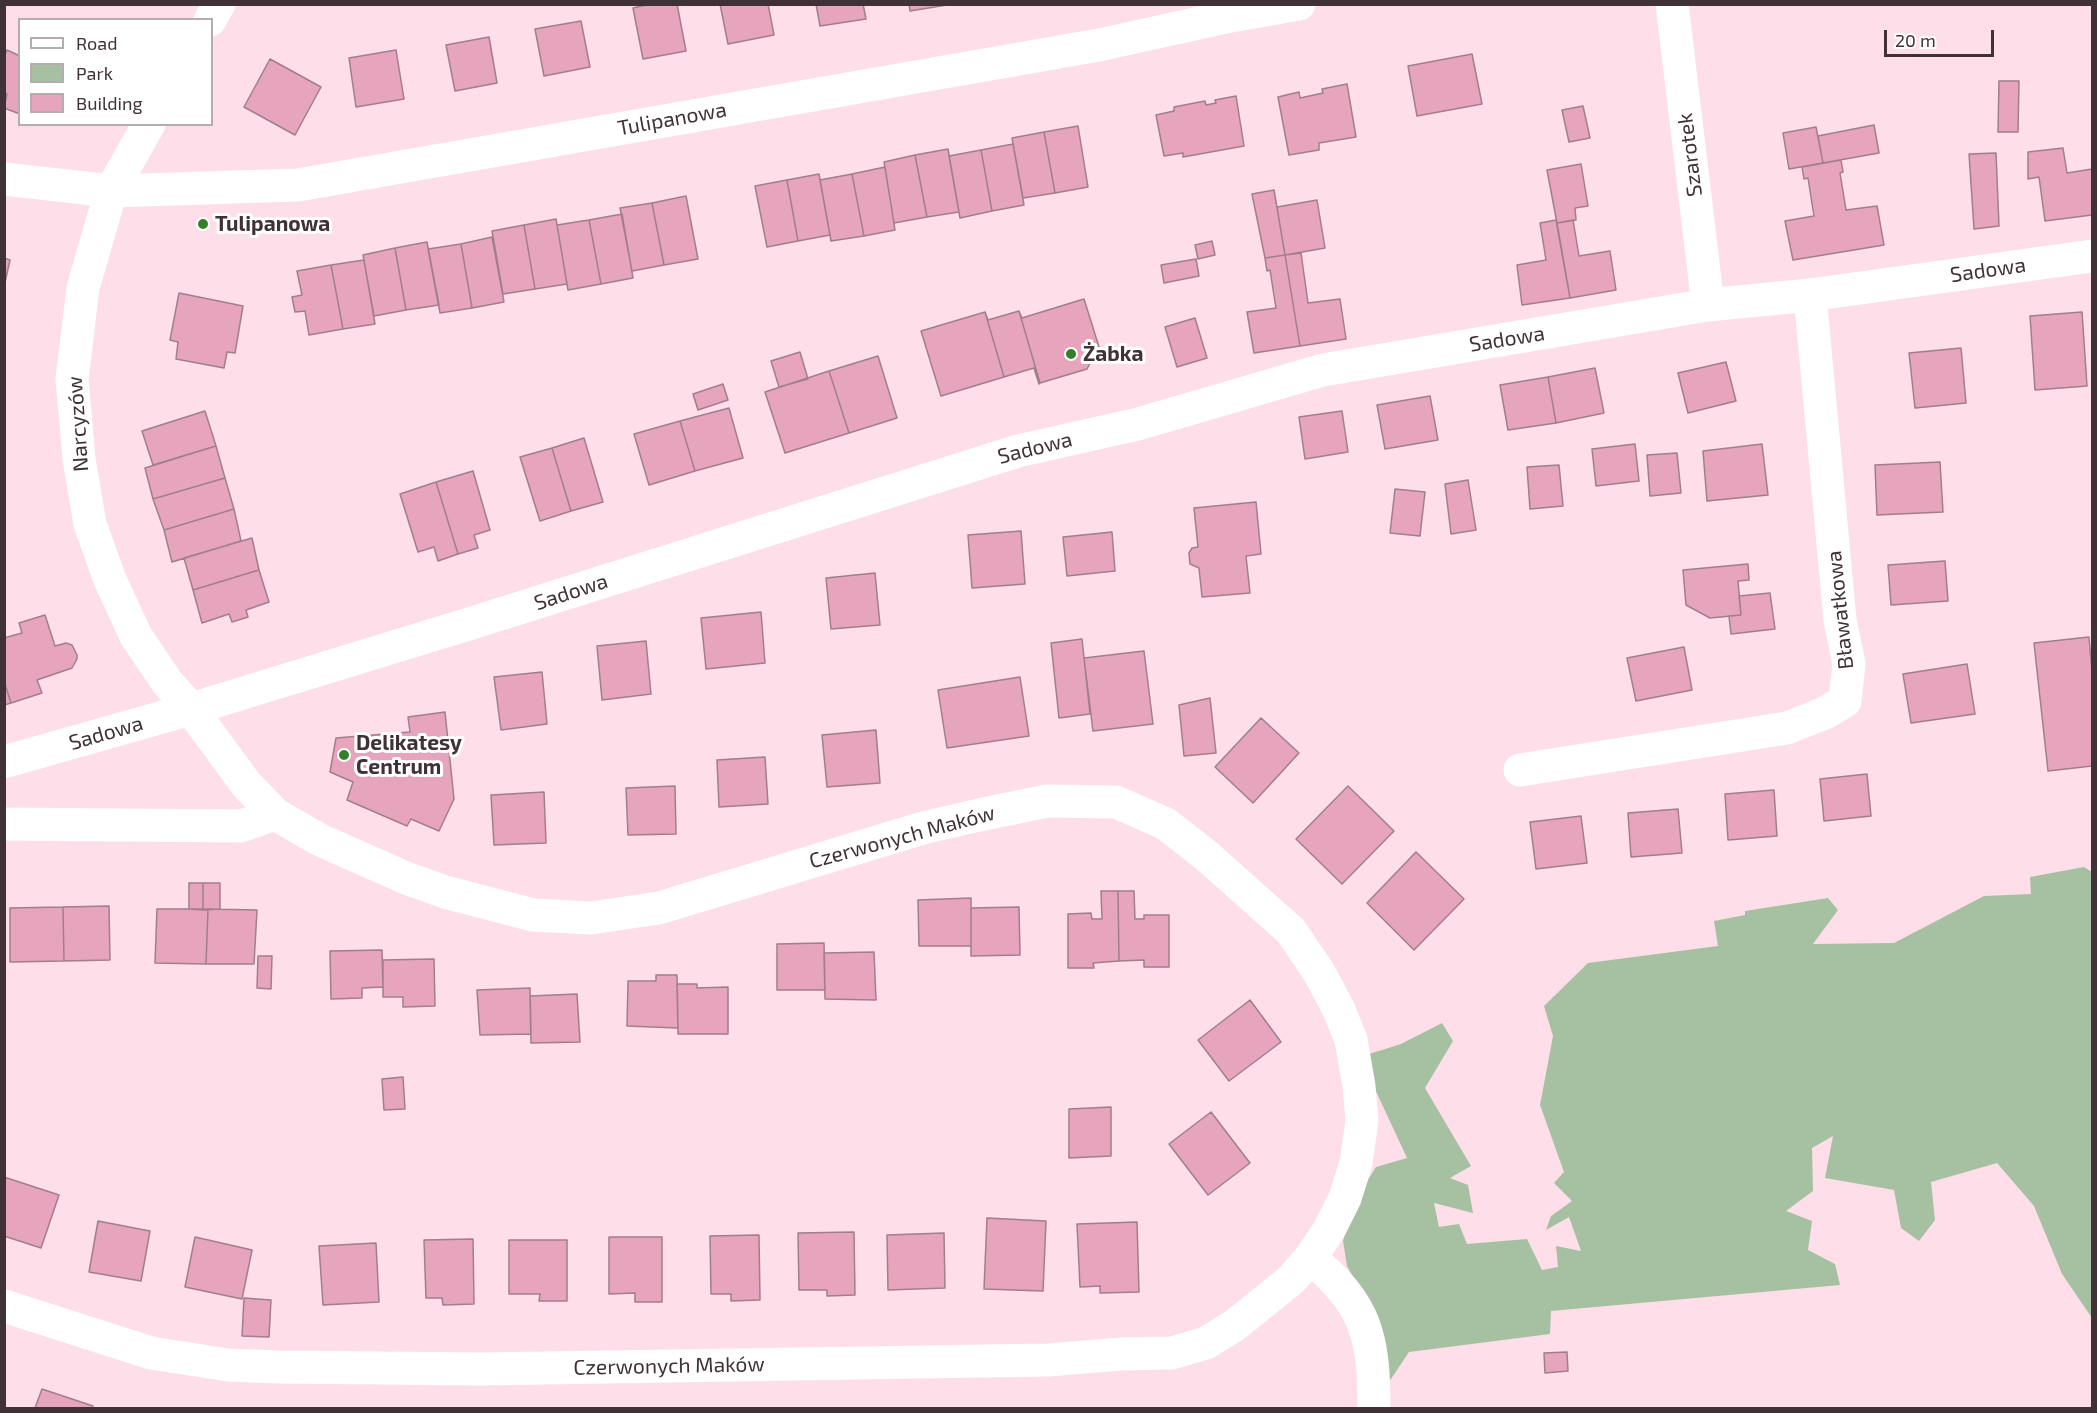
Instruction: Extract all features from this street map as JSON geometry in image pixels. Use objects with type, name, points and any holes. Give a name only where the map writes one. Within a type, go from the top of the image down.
[{"type":"street","points":[[211,18],[219,4]]},
{"type":"street","name":"Tulipanowa","points":[[4,179],[111,191],[298,185],[1099,45],[1231,16],[1299,4]]},
{"type":"street","name":"Szarotek","points":[[1672,4],[1708,305]]},
{"type":"street","name":"Narcyzów","points":[[148,126],[111,191],[83,288],[72,379],[79,459],[90,524],[110,580],[136,636],[167,682],[191,709]]},
{"type":"street","name":"Sadowa","points":[[4,762],[191,709],[472,623],[1018,451],[1138,424],[1323,370],[1708,305],[1810,295],[2092,256]]},
{"type":"street","name":"Bławatkowa","points":[[1520,770],[1787,728],[1825,713],[1845,701],[1849,664],[1840,620],[1810,295]]},
{"type":"street","name":"Czerwonych Maków","points":[[4,1305],[151,1353],[228,1365],[269,1367],[481,1369],[1048,1360],[1121,1354],[1172,1353],[1206,1343],[1235,1325],[1291,1280],[1310,1258],[1329,1230],[1345,1198],[1356,1162],[1362,1121],[1359,1086],[1351,1040],[1339,1010],[1320,974],[1291,931],[1208,857],[1166,824],[1116,802],[1047,801],[979,815],[923,828],[659,908],[591,918],[533,915],[445,892],[406,879],[320,840],[275,814],[246,784],[191,709]]},
{"type":"street","points":[[4,824],[242,826],[275,814]]},
{"type":"street","points":[[1310,1258],[1345,1291],[1364,1323],[1373,1360],[1374,1408]]},
{"type":"green space","points":[[2084,867],[2092,872],[2092,1318],[2062,1274],[2034,1206],[1997,1163],[1931,1182],[1935,1220],[1919,1241],[1901,1228],[1894,1190],[1825,1178],[1833,1136],[1812,1148],[1813,1191],[1786,1211],[1812,1221],[1808,1250],[1835,1264],[1840,1285],[1551,1311],[1550,1334],[1409,1352],[1383,1391],[1377,1321],[1347,1266],[1343,1241],[1351,1207],[1376,1167],[1407,1158],[1367,1072],[1366,1055],[1401,1044],[1442,1023],[1453,1041],[1425,1088],[1471,1166],[1450,1178],[1468,1185],[1473,1213],[1434,1203],[1439,1227],[1459,1224],[1467,1244],[1527,1239],[1542,1270],[1558,1267],[1556,1246],[1581,1251],[1569,1217],[1546,1230],[1551,1216],[1572,1201],[1554,1183],[1564,1172],[1540,1105],[1553,1036],[1544,1006],[1588,963],[1718,946],[1714,921],[1745,915],[1745,911],[1828,898],[1838,910],[1813,944],[1894,943],[1984,896],[2031,894],[2030,877]]},
{"type":"building","points":[[650,4],[677,4],[686,51],[643,59],[633,8]]},
{"type":"building","points":[[720,4],[768,4],[774,35],[728,44]]},
{"type":"building","points":[[816,4],[863,4],[866,19],[820,26]]},
{"type":"building","points":[[909,4],[953,4],[910,11]]},
{"type":"building","points":[[581,21],[590,67],[544,76],[535,29]]},
{"type":"building","points":[[489,37],[497,83],[455,91],[446,45]]},
{"type":"building","points":[[7,50],[18,55],[18,113],[4,108],[7,94],[4,93],[4,57]]},
{"type":"building","points":[[396,50],[404,99],[356,107],[349,58]]},
{"type":"building","points":[[1472,54],[1482,104],[1417,116],[1408,66]]},
{"type":"building","points":[[270,59],[321,87],[295,135],[244,107]]},
{"type":"building","points":[[1999,81],[2019,81],[2018,132],[1998,132]]},
{"type":"building","points":[[1347,84],[1356,137],[1319,143],[1319,150],[1289,155],[1278,97],[1299,92],[1300,98],[1323,93],[1322,89]]},
{"type":"building","points":[[1236,96],[1244,146],[1183,157],[1183,153],[1164,156],[1156,115],[1174,111],[1174,107],[1205,101],[1206,105],[1216,103],[1215,100]]},
{"type":"building","points":[[1583,106],[1590,138],[1569,142],[1562,110]]},
{"type":"building","points":[[1874,125],[1879,153],[1823,163],[1818,136]]},
{"type":"building","points":[[1078,126],[1088,187],[1055,193],[1044,132]]},
{"type":"building","points":[[1816,127],[1823,163],[1789,169],[1783,133]]},
{"type":"building","points":[[1044,132],[1055,193],[1023,198],[1012,138]]},
{"type":"building","points":[[1013,144],[1024,205],[992,211],[981,150]]},
{"type":"building","points":[[2063,148],[2067,173],[2092,169],[2092,215],[2045,221],[2039,177],[2028,179],[2028,152]]},
{"type":"building","points":[[948,149],[959,212],[927,217],[915,155]]},
{"type":"building","points":[[981,150],[992,211],[960,218],[949,156]]},
{"type":"building","points":[[1996,153],[1999,226],[1974,229],[1969,154]]},
{"type":"building","points":[[915,155],[927,217],[894,223],[884,162]]},
{"type":"building","points":[[1841,160],[1843,172],[1840,173],[1846,210],[1877,206],[1884,245],[1793,260],[1785,221],[1814,216],[1808,178],[1804,179],[1802,167]]},
{"type":"building","points":[[1581,164],[1588,206],[1575,208],[1576,220],[1557,223],[1547,170]]},
{"type":"building","points":[[885,167],[895,230],[864,236],[852,174]]},
{"type":"building","points":[[819,174],[830,235],[798,241],[787,180]]},
{"type":"building","points":[[852,174],[864,236],[831,241],[820,180]]},
{"type":"building","points":[[787,180],[798,241],[767,247],[755,186]]},
{"type":"building","points":[[1274,190],[1285,255],[1265,258],[1252,194]]},
{"type":"building","points":[[686,196],[698,259],[664,265],[652,203]]},
{"type":"building","points":[[1317,200],[1325,248],[1285,255],[1277,207]]},
{"type":"building","points":[[652,203],[664,265],[632,271],[620,208]]},
{"type":"building","points":[[622,214],[633,278],[601,284],[589,220]]},
{"type":"building","points":[[556,219],[567,284],[535,289],[524,225]]},
{"type":"building","points":[[589,220],[601,284],[568,290],[557,225]]},
{"type":"building","points":[[1556,220],[1570,298],[1522,305],[1517,265],[1546,260],[1540,223]]},
{"type":"building","points":[[1573,220],[1579,256],[1610,251],[1616,290],[1570,298],[1557,223]]},
{"type":"building","points":[[524,225],[535,289],[503,294],[492,231]]},
{"type":"building","points":[[492,237],[504,302],[472,308],[461,244]]},
{"type":"building","points":[[1212,241],[1215,255],[1198,259],[1195,245]]},
{"type":"building","points":[[427,242],[439,305],[406,310],[395,248]]},
{"type":"building","points":[[461,244],[472,308],[440,313],[428,249]]},
{"type":"building","points":[[395,248],[406,310],[374,316],[363,255]]},
{"type":"building","points":[[1301,253],[1308,303],[1340,299],[1346,339],[1300,346],[1285,255]]},
{"type":"building","points":[[1285,255],[1300,346],[1254,353],[1247,312],[1276,308],[1270,270],[1267,271],[1265,258]]},
{"type":"building","points":[[4,258],[10,260],[4,287]]},
{"type":"building","points":[[1196,259],[1199,276],[1164,283],[1161,265]]},
{"type":"building","points":[[364,260],[375,324],[343,329],[331,265]]},
{"type":"building","points":[[331,265],[343,329],[309,335],[305,311],[295,312],[292,297],[302,295],[297,271]]},
{"type":"building","points":[[179,293],[243,306],[235,353],[227,352],[224,368],[176,359],[178,342],[170,340]]},
{"type":"building","points":[[1084,299],[1099,347],[1087,369],[1040,383],[1019,311],[1022,318]]},
{"type":"building","points":[[1019,311],[1039,384],[1034,368],[1004,377],[985,312],[988,320]]},
{"type":"building","points":[[985,312],[1004,377],[941,396],[921,331]]},
{"type":"building","points":[[2082,312],[2087,386],[2035,390],[2030,316]]},
{"type":"building","points":[[1195,318],[1207,358],[1177,367],[1165,327]]},
{"type":"building","points":[[1961,348],[1966,403],[1915,408],[1909,353]]},
{"type":"building","points":[[800,352],[808,379],[779,387],[771,361]]},
{"type":"building","points":[[878,356],[897,418],[849,433],[829,371]]},
{"type":"building","points":[[1726,362],[1736,401],[1688,413],[1678,373]]},
{"type":"building","points":[[1595,368],[1604,413],[1556,423],[1548,377]]},
{"type":"building","points":[[829,371],[849,433],[785,453],[765,392]]},
{"type":"building","points":[[1548,377],[1556,423],[1508,430],[1500,385]]},
{"type":"building","points":[[723,384],[728,400],[698,410],[693,394]]},
{"type":"building","points":[[1430,396],[1438,440],[1385,449],[1377,405]]},
{"type":"building","points":[[729,408],[743,458],[695,471],[680,421]]},
{"type":"building","points":[[205,411],[216,446],[153,465],[142,431]]},
{"type":"building","points":[[1342,411],[1348,452],[1305,459],[1299,417]]},
{"type":"building","points":[[680,421],[695,471],[649,485],[634,434]]},
{"type":"building","points":[[584,438],[603,502],[571,511],[552,448]]},
{"type":"building","points":[[1635,444],[1639,481],[1596,486],[1592,449]]},
{"type":"building","points":[[1762,444],[1768,495],[1707,501],[1703,451]]},
{"type":"building","points":[[216,446],[225,478],[153,499],[145,468]]},
{"type":"building","points":[[552,448],[571,511],[540,521],[520,457]]},
{"type":"building","points":[[1677,453],[1681,493],[1650,496],[1647,455]]},
{"type":"building","points":[[1940,462],[1943,512],[1877,515],[1875,465]]},
{"type":"building","points":[[1559,465],[1563,506],[1530,509],[1527,467]]},
{"type":"building","points":[[473,471],[490,530],[474,535],[478,548],[458,554],[436,482]]},
{"type":"building","points":[[225,478],[234,509],[164,530],[153,499]]},
{"type":"building","points":[[1468,480],[1476,530],[1451,534],[1445,484]]},
{"type":"building","points":[[436,482],[458,554],[438,561],[434,547],[418,552],[400,494]]},
{"type":"building","points":[[1395,489],[1425,492],[1420,536],[1390,533]]},
{"type":"building","points":[[1256,502],[1261,554],[1246,556],[1250,593],[1202,597],[1199,568],[1190,564],[1189,553],[1192,548],[1198,547],[1194,508]]},
{"type":"building","points":[[234,509],[241,541],[172,562],[164,530]]},
{"type":"building","points":[[1021,531],[1025,584],[972,588],[968,535]]},
{"type":"building","points":[[1112,532],[1115,571],[1067,576],[1063,537]]},
{"type":"building","points":[[252,538],[259,570],[193,590],[184,558]]},
{"type":"building","points":[[1945,561],[1948,601],[1891,605],[1888,565]]},
{"type":"building","points":[[1748,564],[1749,580],[1738,581],[1741,615],[1710,618],[1686,605],[1683,570]]},
{"type":"building","points":[[259,570],[269,602],[246,610],[248,617],[232,622],[229,614],[202,623],[193,590]]},
{"type":"building","points":[[875,573],[880,625],[831,629],[826,578]]},
{"type":"building","points":[[1770,593],[1775,629],[1731,634],[1729,616],[1741,615],[1739,596]]},
{"type":"building","points":[[761,612],[765,663],[706,669],[701,618]]},
{"type":"building","points":[[45,615],[55,646],[66,643],[72,645],[77,659],[72,668],[37,680],[42,693],[11,703],[4,681],[4,638],[22,633],[19,623]]},
{"type":"building","points":[[2089,637],[2092,671],[2092,766],[2048,771],[2034,643]]},
{"type":"building","points":[[1082,639],[1090,714],[1059,718],[1051,643]]},
{"type":"building","points":[[646,641],[651,694],[602,700],[597,646]]},
{"type":"building","points":[[1684,647],[1692,690],[1636,701],[1627,658]]},
{"type":"building","points":[[1144,651],[1153,724],[1093,731],[1084,658]]},
{"type":"building","points":[[1967,664],[1975,714],[1911,723],[1903,674]]},
{"type":"building","points":[[542,672],[547,724],[501,730],[494,677]]},
{"type":"building","points":[[1020,677],[1029,736],[947,748],[938,690]]},
{"type":"building","points":[[4,681],[11,703],[4,705]]},
{"type":"building","points":[[1210,698],[1216,753],[1184,756],[1179,705]]},
{"type":"building","points":[[445,712],[454,799],[439,831],[411,819],[407,826],[347,800],[353,782],[330,772],[336,738],[410,732],[408,717]]},
{"type":"building","points":[[1261,718],[1299,753],[1253,803],[1215,767]]},
{"type":"building","points":[[876,730],[880,783],[827,787],[822,735]]},
{"type":"building","points":[[765,757],[768,804],[719,807],[717,760]]},
{"type":"building","points":[[1867,774],[1871,816],[1824,821],[1820,779]]},
{"type":"building","points":[[675,786],[676,834],[628,835],[626,788]]},
{"type":"building","points":[[1348,786],[1394,831],[1342,884],[1296,839]]},
{"type":"building","points":[[1774,790],[1777,836],[1728,840],[1725,794]]},
{"type":"building","points":[[544,792],[546,843],[494,845],[491,795]]},
{"type":"building","points":[[1678,809],[1682,853],[1631,857],[1628,813]]},
{"type":"building","points":[[1581,816],[1587,863],[1536,869],[1530,822]]},
{"type":"building","points":[[1416,852],[1464,899],[1414,950],[1367,903]]},
{"type":"building","points":[[189,883],[203,883],[203,910],[189,909]]},
{"type":"building","points":[[203,883],[220,883],[220,909],[203,910]]},
{"type":"building","points":[[1101,891],[1118,891],[1119,961],[1093,963],[1094,968],[1068,968],[1068,914],[1091,913],[1092,919],[1102,919]]},
{"type":"building","points":[[1118,891],[1134,891],[1135,919],[1144,919],[1144,915],[1169,915],[1169,967],[1144,967],[1144,960],[1119,961]]},
{"type":"building","points":[[971,898],[971,946],[919,946],[918,900]]},
{"type":"building","points":[[109,906],[110,960],[64,961],[63,907]]},
{"type":"building","points":[[63,907],[64,961],[10,962],[10,908]]},
{"type":"building","points":[[1019,907],[1020,955],[971,956],[971,908]]},
{"type":"building","points":[[157,909],[208,909],[206,964],[155,963]]},
{"type":"building","points":[[208,909],[257,910],[254,964],[206,964]]},
{"type":"building","points":[[824,943],[825,990],[777,990],[777,944]]},
{"type":"building","points":[[382,950],[383,987],[362,988],[362,998],[331,999],[330,951]]},
{"type":"building","points":[[874,952],[876,1000],[825,999],[824,953]]},
{"type":"building","points":[[258,956],[272,956],[271,989],[257,988]]},
{"type":"building","points":[[434,959],[435,1006],[403,1007],[403,997],[383,997],[383,960]]},
{"type":"building","points":[[656,975],[677,975],[678,1028],[627,1026],[628,981],[656,981]]},
{"type":"building","points":[[677,984],[697,984],[697,988],[728,987],[728,1034],[678,1034]]},
{"type":"building","points":[[530,988],[531,1034],[480,1035],[477,990]]},
{"type":"building","points":[[577,994],[580,1042],[531,1043],[530,996]]},
{"type":"building","points":[[1250,1000],[1281,1042],[1229,1081],[1198,1040]]},
{"type":"building","points":[[403,1077],[405,1109],[384,1110],[382,1079]]},
{"type":"building","points":[[1111,1107],[1111,1156],[1069,1158],[1069,1109]]},
{"type":"building","points":[[1211,1112],[1250,1163],[1208,1195],[1169,1144]]},
{"type":"building","points":[[4,1177],[59,1195],[41,1248],[4,1236]]},
{"type":"building","points":[[987,1218],[1046,1221],[1043,1291],[984,1289]]},
{"type":"building","points":[[98,1221],[150,1231],[141,1281],[89,1272]]},
{"type":"building","points":[[1137,1222],[1139,1292],[1100,1293],[1100,1286],[1080,1287],[1077,1224]]},
{"type":"building","points":[[854,1232],[855,1295],[827,1296],[827,1290],[799,1290],[798,1233]]},
{"type":"building","points":[[944,1233],[945,1288],[888,1290],[887,1235]]},
{"type":"building","points":[[759,1235],[760,1300],[731,1301],[731,1294],[711,1294],[710,1236]]},
{"type":"building","points":[[195,1237],[252,1250],[242,1299],[185,1287]]},
{"type":"building","points":[[609,1237],[662,1237],[662,1302],[635,1302],[635,1293],[609,1294]]},
{"type":"building","points":[[473,1239],[474,1304],[443,1305],[442,1298],[426,1298],[424,1240]]},
{"type":"building","points":[[509,1240],[567,1240],[567,1301],[539,1301],[540,1294],[509,1294]]},
{"type":"building","points":[[376,1243],[379,1302],[323,1305],[319,1246]]},
{"type":"building","points":[[244,1298],[271,1300],[269,1337],[242,1336]]},
{"type":"building","points":[[1567,1352],[1568,1371],[1545,1373],[1544,1353]]},
{"type":"building","points":[[42,1389],[93,1406],[92,1408],[35,1408]]},
{"type":"place","name":"Tulipanowa","points":[[203,224]]},
{"type":"place","name":"Żabka","points":[[1071,354]]},
{"type":"place","name":"Delikatesy Centrum","points":[[344,755]]}]
